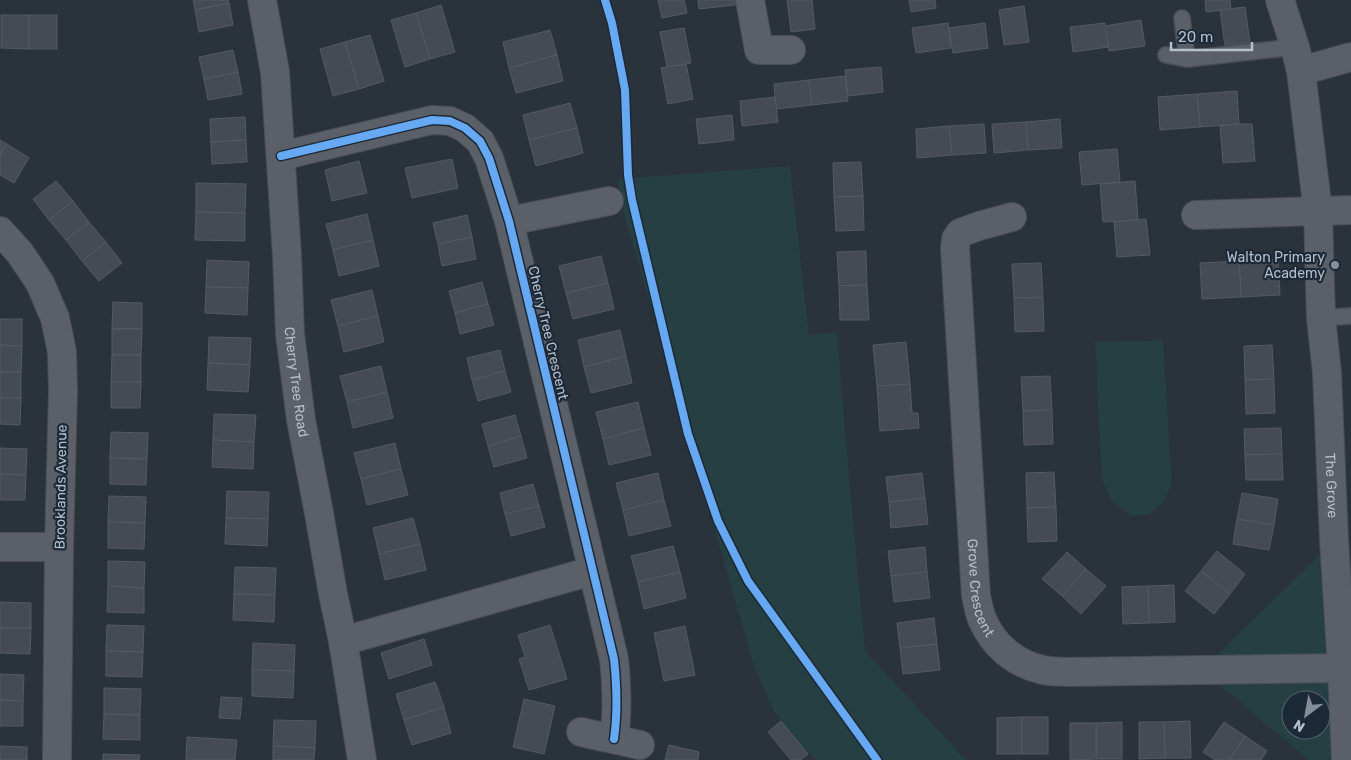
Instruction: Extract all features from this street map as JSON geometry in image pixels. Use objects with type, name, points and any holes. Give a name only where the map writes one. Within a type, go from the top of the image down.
[{"type":"street","name":"Cherry Tree Road","points":[[262,0],[275,72],[290,334],[301,420],[343,641],[362,760]]},
{"type":"street","points":[[750,0],[759,50],[791,50]]},
{"type":"street","name":"The Grove","points":[[1280,0],[1298,59],[1318,212],[1321,318],[1328,373],[1346,760]]},
{"type":"street","points":[[1298,59],[1351,57]]},
{"type":"street","name":"Cherry Tree Crescent","points":[[281,156],[432,120],[450,121],[465,128],[480,141],[489,158],[509,221],[614,659],[617,689],[617,719],[614,739]]},
{"type":"street","points":[[509,221],[609,201]]},
{"type":"street","points":[[1196,215],[1351,210]]},
{"type":"street","name":"Grove Crescent","points":[[1012,217],[960,233],[956,239],[955,248],[976,596],[982,618],[992,637],[1006,652],[1025,665],[1044,670],[1066,672],[1342,668]]},
{"type":"street","name":"Brooklands Avenue","points":[[0,231],[20,253],[40,283],[55,318],[62,352],[57,760]]},
{"type":"street","points":[[0,547],[60,548]]},
{"type":"street","points":[[343,641],[592,571]]},
{"type":"street","points":[[581,732],[640,745]]},
{"type":"lane","points":[[1182,18],[1187,59]]},
{"type":"lane","points":[[1166,55],[1187,59],[1298,59]]},
{"type":"lane","points":[[1321,318],[1351,316]]},
{"type":"green space","points":[[790,166],[809,335],[837,332],[865,651],[966,760],[816,760],[801,745],[773,710],[754,666],[621,203],[618,179]]},
{"type":"green space","points":[[1163,340],[1172,484],[1164,501],[1150,514],[1132,516],[1112,502],[1102,480],[1095,342]]},
{"type":"green space","points":[[1334,540],[1346,760],[1309,760],[1285,740],[1331,740],[1331,690],[1281,690],[1281,736],[1202,670]]},
{"type":"building","points":[[193,0],[228,0],[229,3],[195,10]]},
{"type":"building","points":[[658,0],[684,0],[687,13],[662,18]]},
{"type":"building","points":[[698,0],[734,0],[735,5],[699,9]]},
{"type":"building","points":[[787,0],[812,0],[815,29],[791,32]]},
{"type":"building","points":[[909,0],[935,0],[936,8],[911,12]]},
{"type":"building","points":[[1205,0],[1230,0],[1231,9],[1206,12]]},
{"type":"building","points":[[229,3],[233,25],[199,32],[195,10]]},
{"type":"building","points":[[441,5],[455,52],[430,59],[416,13]]},
{"type":"building","points":[[1024,6],[1029,42],[1004,45],[999,10]]},
{"type":"building","points":[[1245,7],[1250,43],[1225,46],[1220,10]]},
{"type":"building","points":[[416,13],[430,59],[405,67],[391,20]]},
{"type":"building","points":[[1,15],[29,15],[29,49],[1,48]]},
{"type":"building","points":[[29,15],[57,15],[57,49],[29,49]]},
{"type":"building","points":[[1141,20],[1145,46],[1109,51],[1105,26]]},
{"type":"building","points":[[948,23],[951,48],[916,53],[912,28]]},
{"type":"building","points":[[985,23],[988,48],[953,53],[949,28]]},
{"type":"building","points":[[1105,23],[1108,47],[1073,52],[1070,27]]},
{"type":"building","points":[[684,28],[691,63],[667,67],[660,32]]},
{"type":"building","points":[[550,30],[557,55],[509,68],[503,42]]},
{"type":"building","points":[[370,35],[384,81],[359,89],[345,42]]},
{"type":"building","points":[[345,42],[359,89],[333,96],[320,49]]},
{"type":"building","points":[[233,50],[238,72],[204,79],[199,57]]},
{"type":"building","points":[[557,55],[563,81],[516,93],[509,68]]},
{"type":"building","points":[[686,64],[693,99],[668,104],[661,68]]},
{"type":"building","points":[[881,67],[883,92],[848,96],[845,70]]},
{"type":"building","points":[[238,72],[242,94],[208,100],[204,79]]},
{"type":"building","points":[[845,76],[848,101],[812,105],[809,80]]},
{"type":"building","points":[[809,80],[812,105],[776,109],[774,84]]},
{"type":"building","points":[[1237,91],[1239,124],[1200,127],[1197,94]]},
{"type":"building","points":[[1197,94],[1200,127],[1160,130],[1158,97]]},
{"type":"building","points":[[775,97],[778,122],[742,126],[740,101]]},
{"type":"building","points":[[570,103],[577,128],[529,140],[523,115]]},
{"type":"building","points":[[732,115],[734,140],[699,144],[696,119]]},
{"type":"building","points":[[245,117],[246,140],[211,142],[210,119]]},
{"type":"building","points":[[1060,119],[1062,148],[1028,150],[1026,122]]},
{"type":"building","points":[[1026,122],[1028,150],[994,153],[992,124]]},
{"type":"building","points":[[984,124],[986,153],[952,155],[949,126]]},
{"type":"building","points":[[1252,124],[1255,161],[1223,163],[1220,126]]},
{"type":"building","points":[[949,126],[952,155],[917,158],[916,129]]},
{"type":"building","points":[[577,128],[583,153],[536,166],[529,140]]},
{"type":"building","points":[[0,140],[7,144],[0,155]]},
{"type":"building","points":[[246,140],[247,162],[212,164],[211,142]]},
{"type":"building","points":[[7,144],[29,158],[14,183],[0,175],[0,155]]},
{"type":"building","points":[[1117,149],[1120,182],[1082,185],[1079,152]]},
{"type":"building","points":[[452,159],[458,188],[412,198],[405,168]]},
{"type":"building","points":[[359,161],[367,193],[332,201],[325,170]]},
{"type":"building","points":[[861,162],[863,196],[834,197],[833,163]]},
{"type":"building","points":[[56,181],[73,201],[49,220],[33,199]]},
{"type":"building","points":[[1135,181],[1138,220],[1103,222],[1100,184]]},
{"type":"building","points":[[196,183],[246,184],[245,213],[196,212]]},
{"type":"building","points":[[863,196],[864,230],[836,231],[834,197]]},
{"type":"building","points":[[73,201],[89,222],[66,240],[49,220]]},
{"type":"building","points":[[196,212],[245,213],[245,241],[195,240]]},
{"type":"building","points":[[367,214],[373,240],[333,250],[326,224]]},
{"type":"building","points":[[467,215],[472,237],[438,244],[433,223]]},
{"type":"building","points":[[1146,219],[1150,255],[1117,257],[1114,222]]},
{"type":"building","points":[[89,222],[106,242],[82,261],[66,240]]},
{"type":"building","points":[[472,237],[476,259],[442,266],[438,244]]},
{"type":"building","points":[[373,240],[379,266],[339,276],[333,250]]},
{"type":"building","points":[[106,242],[122,263],[99,281],[82,261]]},
{"type":"building","points":[[866,251],[867,285],[839,286],[837,252]]},
{"type":"building","points":[[601,256],[608,283],[566,293],[559,266]]},
{"type":"building","points":[[1278,259],[1280,295],[1241,297],[1239,261]]},
{"type":"building","points":[[207,260],[249,262],[248,288],[206,287]]},
{"type":"building","points":[[1239,261],[1241,297],[1202,299],[1200,263]]},
{"type":"building","points":[[1041,263],[1043,297],[1014,298],[1012,264]]},
{"type":"building","points":[[482,282],[488,304],[455,313],[449,291]]},
{"type":"building","points":[[608,283],[614,309],[573,319],[566,293]]},
{"type":"building","points":[[867,285],[869,320],[840,320],[839,286]]},
{"type":"building","points":[[206,287],[248,288],[247,315],[205,313]]},
{"type":"building","points":[[372,290],[378,316],[338,326],[331,300]]},
{"type":"building","points":[[1043,297],[1044,331],[1015,332],[1014,298]]},
{"type":"building","points":[[113,302],[142,303],[142,329],[112,329]]},
{"type":"building","points":[[488,304],[494,325],[460,334],[455,313]]},
{"type":"building","points":[[378,316],[384,342],[344,352],[338,326]]},
{"type":"building","points":[[0,319],[22,319],[22,346],[0,345]]},
{"type":"building","points":[[112,329],[142,329],[141,355],[112,355]]},
{"type":"building","points":[[620,330],[626,356],[584,367],[578,340]]},
{"type":"building","points":[[209,337],[251,338],[250,365],[208,363]]},
{"type":"building","points":[[906,342],[910,384],[877,386],[873,345]]},
{"type":"building","points":[[0,345],[22,346],[21,372],[0,372]]},
{"type":"building","points":[[1272,345],[1274,379],[1245,380],[1244,346]]},
{"type":"building","points":[[500,350],[505,371],[472,380],[467,358]]},
{"type":"building","points":[[112,355],[141,355],[141,382],[111,382]]},
{"type":"building","points":[[626,356],[632,383],[591,393],[584,367]]},
{"type":"building","points":[[208,363],[250,365],[248,392],[207,390]]},
{"type":"building","points":[[381,366],[387,392],[347,402],[340,376]]},
{"type":"building","points":[[505,371],[511,392],[478,401],[472,380]]},
{"type":"building","points":[[0,372],[21,372],[21,398],[0,398]]},
{"type":"building","points":[[1050,376],[1052,410],[1023,411],[1021,377]]},
{"type":"building","points":[[1274,379],[1275,413],[1246,414],[1245,380]]},
{"type":"building","points":[[111,382],[141,382],[140,408],[111,408]]},
{"type":"building","points":[[910,384],[912,413],[918,413],[919,428],[880,431],[877,386]]},
{"type":"building","points":[[387,392],[393,418],[353,428],[347,402]]},
{"type":"building","points":[[0,398],[21,398],[20,425],[0,424]]},
{"type":"building","points":[[638,402],[644,428],[603,439],[596,412]]},
{"type":"building","points":[[1052,410],[1053,444],[1024,445],[1023,411]]},
{"type":"building","points":[[214,414],[256,415],[254,442],[213,440]]},
{"type":"building","points":[[515,415],[521,436],[488,446],[482,424]]},
{"type":"building","points":[[644,428],[651,455],[609,465],[603,439]]},
{"type":"building","points":[[1281,428],[1282,454],[1245,455],[1244,429]]},
{"type":"building","points":[[111,432],[148,433],[147,459],[110,458]]},
{"type":"building","points":[[521,436],[527,458],[494,467],[488,446]]},
{"type":"building","points":[[213,440],[254,442],[253,469],[212,467]]},
{"type":"building","points":[[395,443],[401,469],[361,479],[354,453]]},
{"type":"building","points":[[0,448],[27,449],[26,475],[0,474]]},
{"type":"building","points":[[1282,454],[1283,480],[1246,480],[1245,455]]},
{"type":"building","points":[[110,458],[147,459],[146,485],[110,484]]},
{"type":"building","points":[[401,469],[408,495],[367,505],[361,479]]},
{"type":"building","points":[[1054,472],[1056,507],[1027,508],[1026,473]]},
{"type":"building","points":[[658,473],[664,500],[623,510],[616,483]]},
{"type":"building","points":[[922,473],[925,498],[889,502],[886,477]]},
{"type":"building","points":[[0,474],[26,475],[25,500],[0,500]]},
{"type":"building","points":[[533,484],[539,506],[505,514],[500,493]]},
{"type":"building","points":[[227,491],[269,492],[268,519],[226,518]]},
{"type":"building","points":[[1242,493],[1278,499],[1274,525],[1237,519]]},
{"type":"building","points":[[109,496],[146,497],[145,523],[108,522]]},
{"type":"building","points":[[925,498],[928,524],[891,528],[889,502]]},
{"type":"building","points":[[664,500],[671,526],[629,536],[623,510]]},
{"type":"building","points":[[539,506],[545,527],[511,536],[505,514]]},
{"type":"building","points":[[1056,507],[1057,541],[1028,542],[1027,508]]},
{"type":"building","points":[[226,518],[268,519],[267,546],[225,544]]},
{"type":"building","points":[[413,518],[420,544],[379,554],[373,528]]},
{"type":"building","points":[[1237,519],[1274,525],[1269,550],[1233,544]]},
{"type":"building","points":[[108,522],[145,523],[144,549],[108,548]]},
{"type":"building","points":[[420,544],[426,570],[385,580],[379,554]]},
{"type":"building","points":[[673,546],[680,572],[638,582],[631,556]]},
{"type":"building","points":[[925,547],[927,572],[891,576],[888,551]]},
{"type":"building","points":[[1217,551],[1245,574],[1230,594],[1201,571]]},
{"type":"building","points":[[1067,552],[1086,569],[1062,596],[1042,579]]},
{"type":"building","points":[[108,561],[145,562],[144,588],[108,586]]},
{"type":"building","points":[[235,567],[276,568],[275,595],[234,594]]},
{"type":"building","points":[[1086,569],[1106,586],[1081,614],[1062,596]]},
{"type":"building","points":[[1201,571],[1230,594],[1214,614],[1185,591]]},
{"type":"building","points":[[680,572],[686,598],[644,609],[638,582]]},
{"type":"building","points":[[927,572],[930,598],[894,602],[891,576]]},
{"type":"building","points":[[1174,585],[1175,622],[1149,623],[1148,586]]},
{"type":"building","points":[[108,586],[144,588],[144,613],[107,612]]},
{"type":"building","points":[[1148,586],[1149,623],[1123,624],[1122,587]]},
{"type":"building","points":[[234,594],[275,595],[274,622],[233,620]]},
{"type":"building","points":[[0,602],[31,603],[31,628],[0,628]]},
{"type":"building","points":[[934,618],[937,644],[900,648],[897,623]]},
{"type":"building","points":[[107,625],[144,626],[143,652],[106,651]]},
{"type":"building","points":[[550,625],[567,679],[529,690],[519,659],[525,657],[518,635]]},
{"type":"building","points":[[685,626],[695,675],[664,681],[654,633]]},
{"type":"building","points":[[0,628],[31,628],[30,654],[0,653]]},
{"type":"building","points":[[424,639],[432,665],[389,679],[381,653]]},
{"type":"building","points":[[253,643],[295,645],[294,671],[252,670]]},
{"type":"building","points":[[937,644],[940,670],[903,674],[900,648]]},
{"type":"building","points":[[106,651],[143,652],[142,677],[106,676]]},
{"type":"building","points":[[252,670],[294,671],[293,698],[252,696]]},
{"type":"building","points":[[0,674],[24,675],[23,701],[0,700]]},
{"type":"building","points":[[435,682],[444,707],[404,720],[396,694]]},
{"type":"building","points":[[104,688],[141,689],[140,715],[104,714]]},
{"type":"building","points":[[221,697],[242,698],[240,719],[219,718]]},
{"type":"building","points":[[524,699],[555,706],[544,754],[513,747]]},
{"type":"building","points":[[0,700],[23,701],[23,726],[0,726]]},
{"type":"building","points":[[444,707],[451,733],[412,745],[404,720]]},
{"type":"building","points":[[104,714],[140,715],[140,740],[103,739]]},
{"type":"building","points":[[1022,717],[1022,754],[997,754],[997,718]]},
{"type":"building","points":[[1022,717],[1048,717],[1048,754],[1022,754]]},
{"type":"building","points":[[274,720],[316,721],[315,748],[273,746]]},
{"type":"building","points":[[781,721],[808,754],[800,760],[791,760],[768,732]]},
{"type":"building","points":[[1190,721],[1191,758],[1165,758],[1164,722]]},
{"type":"building","points":[[1122,722],[1122,759],[1096,759],[1096,723]]},
{"type":"building","points":[[1139,722],[1164,722],[1165,758],[1139,759]]},
{"type":"building","points":[[1224,722],[1245,736],[1229,760],[1215,760],[1203,752]]},
{"type":"building","points":[[1070,723],[1096,723],[1096,759],[1070,760]]},
{"type":"building","points":[[1245,736],[1267,751],[1261,760],[1229,760]]},
{"type":"building","points":[[187,737],[237,740],[235,760],[186,760]]},
{"type":"building","points":[[669,745],[699,752],[698,760],[665,760]]},
{"type":"building","points":[[0,746],[27,747],[27,760],[0,760]]},
{"type":"building","points":[[273,746],[315,748],[314,760],[273,760]]},
{"type":"building","points":[[103,754],[140,755],[139,760],[103,760]]},
{"type":"cycle path","points":[[605,0],[612,23],[625,90],[628,175],[632,200],[688,434],[718,521],[748,581],[877,760]]},
{"type":"cycle path","points":[[281,156],[432,120],[450,121],[465,128],[480,141],[489,158],[509,221],[614,659],[617,699],[614,739]]},
{"type":"place","name":"Walton Primary Academy","points":[[1335,265]]}]
